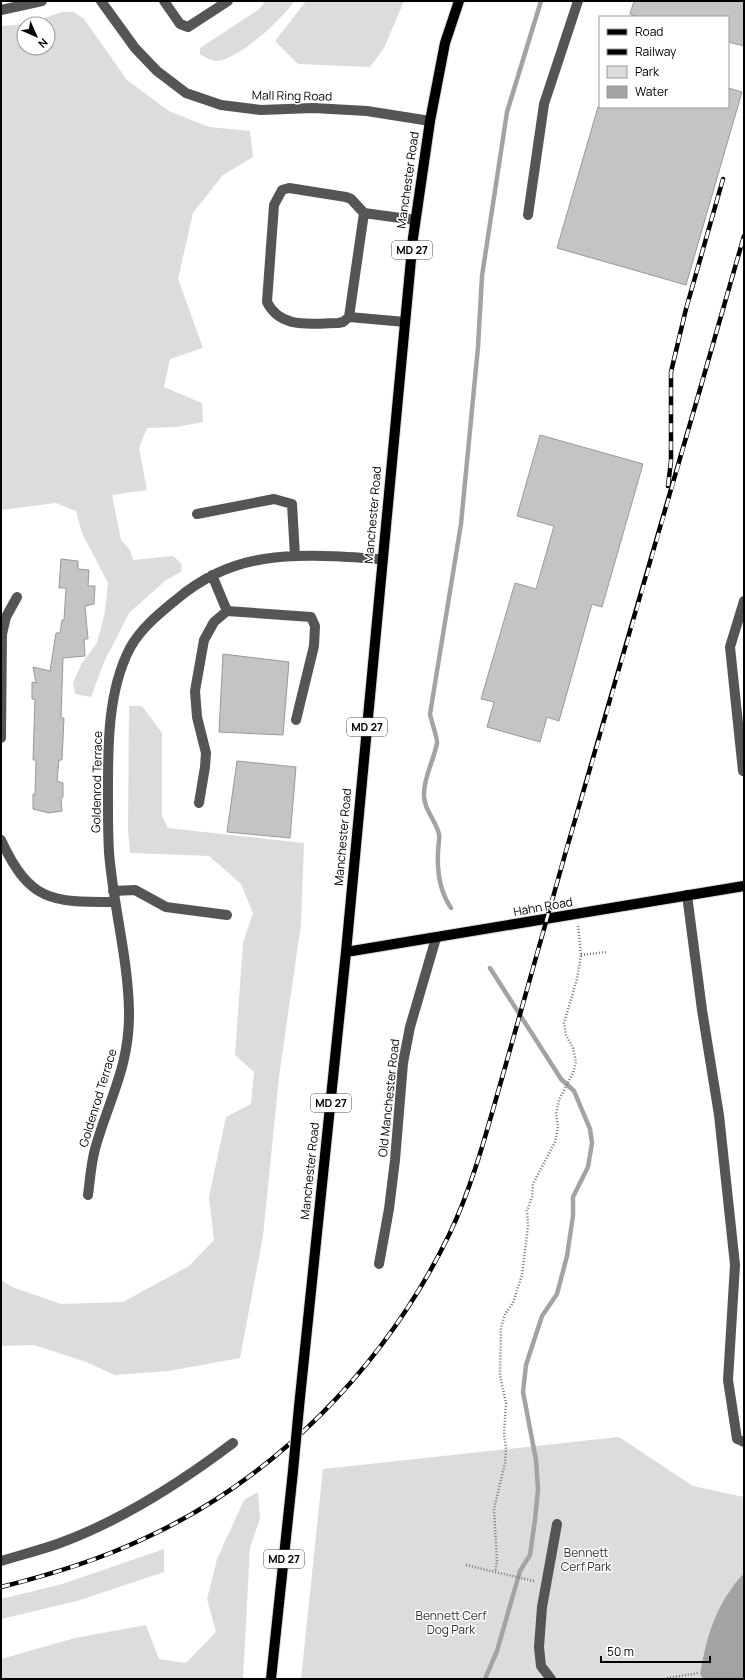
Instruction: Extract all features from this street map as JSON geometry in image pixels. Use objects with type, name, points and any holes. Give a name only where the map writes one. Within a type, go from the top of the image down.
[{"type":"main road","name":"Manchester Road","points":[[271,1679],[346,952],[415,220],[430,121],[445,43],[459,1]]},
{"type":"main road","name":"Hahn Road","points":[[346,952],[744,886]]},
{"type":"street","points":[[1,10],[42,1]]},
{"type":"street","name":"Mall Ring Road","points":[[101,1],[135,48],[157,71],[186,93],[221,106],[261,110],[313,108],[360,111],[430,121]]},
{"type":"street","points":[[164,1],[180,24],[185,27],[191,26],[215,4],[228,1]]},
{"type":"street","points":[[528,215],[544,104],[578,1]]},
{"type":"street","points":[[364,213],[349,317],[343,322],[338,323],[295,323],[280,318],[271,309],[267,302],[274,205],[282,190],[289,188],[346,196],[351,199],[364,213],[415,220]]},
{"type":"street","points":[[349,317],[405,322]]},
{"type":"street","points":[[197,514],[274,499],[292,504],[295,556]]},
{"type":"street","name":"Goldenrod Terrace","points":[[88,1195],[95,1150],[117,1089],[125,1058],[129,1031],[127,981],[114,902],[109,849],[110,734],[116,691],[124,661],[131,646],[146,626],[181,595],[212,575],[227,568],[263,559],[295,556],[382,559]]},
{"type":"street","points":[[212,575],[227,611]]},
{"type":"street","points":[[1,738],[2,634],[6,617],[17,597]]},
{"type":"street","points":[[743,770],[730,647],[740,622],[744,600]]},
{"type":"street","points":[[199,803],[206,767],[206,753],[197,717],[195,691],[204,640],[214,622],[227,611],[311,617],[315,626],[314,646],[296,720]]},
{"type":"street","points":[[1,840],[12,863],[26,882],[44,895],[74,902],[114,902]]},
{"type":"street","points":[[113,891],[135,890],[166,907],[227,915]]},
{"type":"street","points":[[687,895],[708,1048],[719,1115],[735,1266],[728,1380],[741,1440]]},
{"type":"street","name":"Old Manchester Road","points":[[379,1264],[394,1174],[403,1063],[410,1027],[436,938]]},
{"type":"street","points":[[1,1561],[59,1543],[143,1505],[177,1483],[234,1442]]},
{"type":"street","points":[[551,1679],[541,1666],[539,1658],[542,1606],[557,1524]]},
{"type":"path","points":[[495,1572],[497,1561],[494,1509],[505,1462],[506,1449],[504,1434],[506,1403],[500,1375],[501,1328],[505,1314],[513,1303],[522,1275],[528,1226],[527,1211],[532,1197],[533,1184],[555,1142],[558,1127],[556,1114],[560,1100],[573,1073],[576,1062],[573,1048],[566,1035],[564,1023],[577,979],[581,955],[577,914]]},
{"type":"path","points":[[581,955],[607,952]]},
{"type":"path","points":[[466,1565],[546,1584]]},
{"type":"path","points":[[663,1679],[699,1673]]},
{"type":"green space","points":[[266,1],[294,1],[270,28],[237,53],[226,59],[217,61],[210,60],[200,54],[200,48],[258,10]]},
{"type":"green space","points":[[306,1],[404,1],[384,48],[370,67],[298,64],[275,41]]},
{"type":"green space","points":[[62,12],[74,12],[84,19],[127,80],[169,111],[209,127],[250,131],[253,157],[223,175],[193,213],[178,279],[203,348],[170,359],[164,387],[202,403],[203,422],[177,427],[147,428],[139,448],[147,490],[112,495],[121,540],[130,550],[133,560],[173,556],[182,564],[181,572],[166,580],[129,613],[104,662],[91,697],[75,694],[73,682],[82,663],[97,643],[105,612],[108,583],[82,533],[76,511],[56,503],[1,510],[1,26],[16,25],[16,56],[56,56],[56,16],[50,16]]},
{"type":"green space","points":[[129,706],[142,706],[162,733],[162,816],[168,828],[304,843],[301,924],[279,1077],[263,1236],[240,1358],[169,1371],[115,1375],[86,1362],[34,1345],[1,1346],[1,1280],[12,1287],[61,1304],[123,1302],[189,1266],[214,1240],[209,1197],[226,1117],[251,1104],[254,1072],[235,1055],[243,943],[253,913],[241,884],[209,856],[130,853],[128,828]]},
{"type":"green space","name":"Bennett Cerf Park","points":[[619,1437],[693,1486],[744,1497],[744,1679],[301,1679],[323,1469]]},
{"type":"green space","points":[[258,1492],[260,1519],[250,1547],[243,1679],[1,1679],[1,1659],[75,1638],[146,1625],[159,1659],[186,1663],[216,1632],[207,1599],[217,1559],[244,1500]]},
{"type":"green space","points":[[164,1549],[164,1572],[77,1601],[1,1619],[1,1599],[62,1584]]},
{"type":"water","points":[[744,1573],[744,1679],[703,1679],[700,1674],[706,1646],[714,1620],[726,1596]]},
{"type":"building","points":[[634,1],[744,1],[744,46],[729,42],[729,16],[636,16],[630,14]]},
{"type":"building","points":[[729,88],[742,92],[686,285],[557,248],[598,107],[729,108]]},
{"type":"building","points":[[540,435],[643,464],[602,607],[592,604],[559,721],[547,717],[540,742],[487,727],[494,702],[481,699],[515,583],[536,589],[554,526],[517,516]]},
{"type":"building","points":[[61,559],[78,561],[78,569],[89,570],[88,586],[95,586],[94,604],[85,606],[88,639],[84,639],[85,656],[63,658],[61,718],[64,718],[62,760],[59,760],[57,781],[63,783],[63,797],[61,798],[62,811],[49,813],[33,809],[36,760],[33,760],[35,699],[32,699],[32,682],[36,683],[33,667],[50,671],[56,633],[60,633],[62,620],[64,620],[66,588],[59,588]]},
{"type":"building","points":[[223,654],[289,662],[283,735],[219,732]]},
{"type":"building","points":[[237,761],[296,767],[290,838],[227,832]]},
{"type":"waterway","points":[[451,908],[444,895],[439,874],[439,834],[424,799],[424,787],[427,774],[437,743],[430,714],[461,524],[478,347],[482,276],[507,112],[541,1]]},
{"type":"waterway","points":[[485,1679],[497,1651],[520,1571],[530,1555],[535,1520],[538,1489],[536,1460],[523,1392],[526,1365],[542,1316],[557,1294],[567,1256],[573,1216],[573,1197],[588,1167],[592,1143],[590,1129],[574,1091],[561,1079],[490,968]]},
{"type":"railway","points":[[668,486],[671,461],[671,372],[686,309],[723,179]]},
{"type":"railway","points":[[1,1587],[72,1567],[124,1548],[190,1515],[237,1485],[280,1452],[321,1414],[359,1373],[393,1329],[423,1283],[458,1215],[480,1154],[744,236]]},
{"type":"park label","name":"Bennett Cerf Dog Park","points":[[451,1623]]}]
